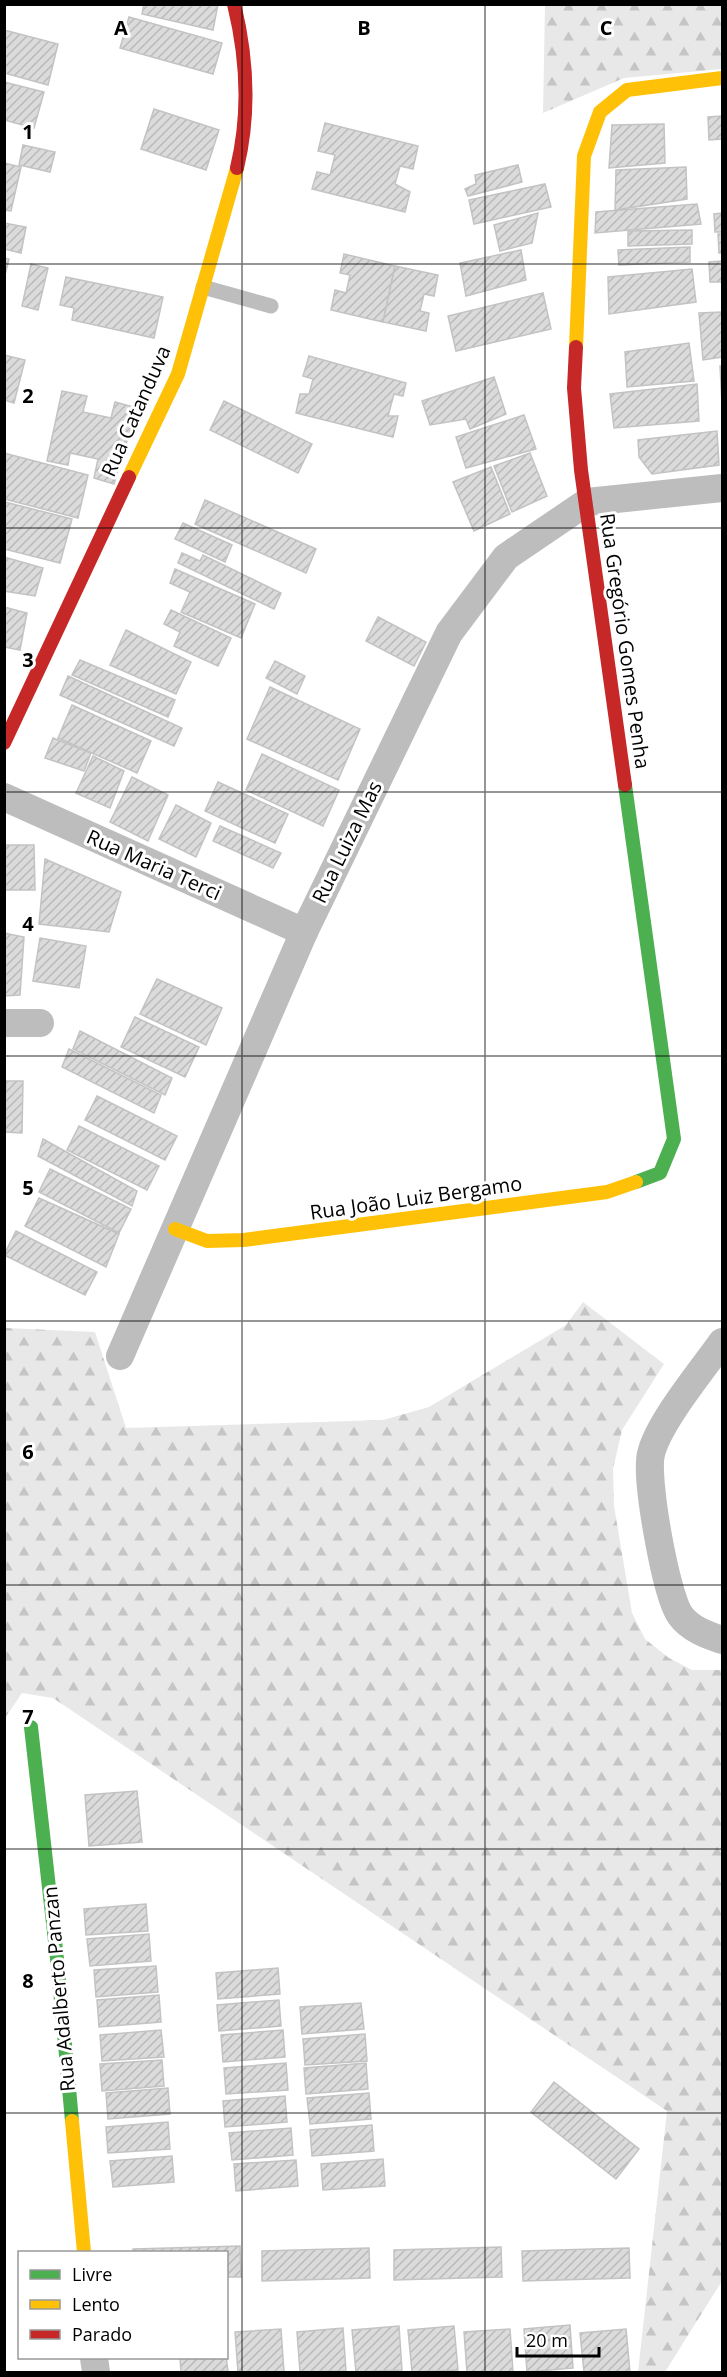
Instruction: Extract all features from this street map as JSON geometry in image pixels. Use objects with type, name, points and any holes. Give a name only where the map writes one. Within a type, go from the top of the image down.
[{"type":"street","name":"Rua Catanduva","points":[[4,743],[178,374],[227,208],[241,152],[246,95],[244,52],[234,4]]},
{"type":"street","name":"Rua Gregório Gomes Penha","points":[[660,1173],[674,1139],[586,502],[574,387],[584,156],[600,112],[627,90],[723,78]]},
{"type":"street","name":"Rua Luiza Mas","points":[[120,1356],[304,932],[448,633],[506,557],[586,502],[723,488]]},
{"type":"street","name":"Rua Maria Terci","points":[[4,797],[304,932]]},
{"type":"street","points":[[4,1023],[40,1023]]},
{"type":"street","name":"Rua João Luiz Bergamo","points":[[175,1229],[207,1241],[244,1240],[607,1192],[660,1173]]},
{"type":"street","points":[[723,1342],[661,1430],[651,1454],[650,1482],[665,1570],[680,1614],[702,1634],[723,1640]]},
{"type":"street","points":[[688,1389],[723,1382]]},
{"type":"street","name":"Rua Adalberto Panzan","points":[[31,1727],[58,1968],[84,2251]]},
{"type":"lane","points":[[203,287],[271,306]]},
{"type":"green space","points":[[545,5],[722,5],[722,69],[624,78],[543,113]]},
{"type":"green space","points":[[583,1302],[664,1364],[622,1430],[613,1469],[614,1506],[632,1613],[645,1639],[669,1658],[692,1670],[722,1670],[722,2281],[665,2372],[638,2372],[667,2111],[53,1698],[22,1693],[5,1718],[5,1328],[95,1332],[126,1428],[383,1420],[429,1407],[566,1325]]},
{"type":"building","points":[[144,4],[218,4],[213,30],[142,14]]},
{"type":"building","points":[[129,17],[222,43],[213,74],[120,48]]},
{"type":"building","points":[[4,30],[58,44],[48,85],[4,73]]},
{"type":"building","points":[[4,82],[44,92],[34,128],[4,120]]},
{"type":"building","points":[[154,109],[219,130],[206,170],[141,149]]},
{"type":"building","points":[[722,116],[722,139],[709,140],[708,117]]},
{"type":"building","points":[[325,123],[418,146],[413,169],[400,166],[395,184],[410,192],[405,212],[312,189],[317,172],[330,175],[335,155],[318,151]]},
{"type":"building","points":[[664,124],[665,163],[609,168],[612,125]]},
{"type":"building","points":[[23,145],[55,152],[50,172],[19,165]]},
{"type":"building","points":[[4,163],[21,167],[11,211],[4,210]]},
{"type":"building","points":[[518,165],[522,182],[468,196],[465,189],[476,184],[475,175]]},
{"type":"building","points":[[686,167],[687,199],[615,210],[616,170]]},
{"type":"building","points":[[545,184],[551,207],[474,224],[469,200]]},
{"type":"building","points":[[697,204],[701,224],[595,233],[596,212]]},
{"type":"building","points":[[538,213],[532,243],[500,251],[494,225]]},
{"type":"building","points":[[722,213],[722,232],[715,232],[714,214]]},
{"type":"building","points":[[4,223],[26,227],[21,253],[4,249]]},
{"type":"building","points":[[692,230],[692,244],[628,246],[628,231]]},
{"type":"building","points":[[718,234],[722,234],[722,253],[719,253]]},
{"type":"building","points":[[690,247],[690,262],[619,265],[618,250]]},
{"type":"building","points":[[521,250],[526,280],[466,296],[460,263]]},
{"type":"building","points":[[344,254],[395,266],[383,322],[331,310],[335,290],[346,293],[350,275],[340,273]]},
{"type":"building","points":[[4,258],[9,259],[4,279]]},
{"type":"building","points":[[722,261],[722,282],[710,282],[709,262]]},
{"type":"building","points":[[31,264],[48,268],[38,310],[22,306]]},
{"type":"building","points":[[395,266],[438,275],[434,296],[424,294],[420,311],[429,313],[426,331],[383,322]]},
{"type":"building","points":[[692,269],[696,302],[609,314],[608,277]]},
{"type":"building","points":[[66,277],[163,297],[154,338],[72,320],[74,308],[60,305]]},
{"type":"building","points":[[543,293],[551,329],[456,351],[448,316]]},
{"type":"building","points":[[722,312],[722,357],[703,360],[699,313]]},
{"type":"building","points":[[689,343],[694,381],[627,387],[625,352]]},
{"type":"building","points":[[4,355],[25,360],[14,403],[4,400]]},
{"type":"building","points":[[309,356],[406,383],[403,396],[394,394],[388,416],[398,416],[393,437],[296,413],[300,394],[309,394],[313,379],[303,376]]},
{"type":"building","points":[[720,366],[722,366],[722,403]]},
{"type":"building","points":[[494,377],[506,414],[470,429],[466,419],[430,425],[422,401]]},
{"type":"building","points":[[697,384],[699,421],[614,428],[610,394]]},
{"type":"building","points":[[62,391],[87,396],[83,412],[111,418],[115,402],[137,408],[114,484],[94,478],[98,459],[70,453],[68,465],[47,461]]},
{"type":"building","points":[[224,401],[312,444],[298,473],[210,430]]},
{"type":"building","points":[[524,415],[536,449],[466,468],[456,437]]},
{"type":"building","points":[[717,431],[719,465],[652,474],[639,457],[638,440]]},
{"type":"building","points":[[4,453],[88,475],[78,518],[4,499]]},
{"type":"building","points":[[530,453],[547,496],[512,512],[494,466]]},
{"type":"building","points":[[491,467],[510,514],[474,531],[453,482]]},
{"type":"building","points":[[205,500],[316,549],[306,573],[195,524]]},
{"type":"building","points":[[5,502],[72,519],[60,563],[4,549]]},
{"type":"building","points":[[183,523],[232,545],[225,562],[175,539]]},
{"type":"building","points":[[182,553],[200,561],[203,555],[281,593],[274,609],[178,563]]},
{"type":"building","points":[[4,557],[43,568],[35,596],[4,591]]},
{"type":"building","points":[[175,569],[255,604],[241,638],[181,612],[190,592],[170,583]]},
{"type":"building","points":[[4,607],[27,613],[20,650],[4,647]]},
{"type":"building","points":[[171,610],[231,638],[218,666],[174,646],[180,632],[164,624]]},
{"type":"building","points":[[378,617],[426,642],[414,666],[366,641]]},
{"type":"building","points":[[126,630],[191,662],[176,694],[110,665]]},
{"type":"building","points":[[80,660],[175,700],[168,717],[72,675]]},
{"type":"building","points":[[275,661],[305,676],[297,694],[266,678]]},
{"type":"building","points":[[68,676],[182,728],[174,746],[60,695]]},
{"type":"building","points":[[270,687],[360,729],[338,780],[247,739]]},
{"type":"building","points":[[72,705],[151,741],[137,773],[58,738]]},
{"type":"building","points":[[53,738],[91,753],[84,771],[45,758]]},
{"type":"building","points":[[262,754],[339,790],[323,826],[246,790]]},
{"type":"building","points":[[93,756],[124,771],[110,808],[76,793]]},
{"type":"building","points":[[132,777],[168,795],[148,841],[110,822]]},
{"type":"building","points":[[218,782],[288,814],[275,843],[205,811]]},
{"type":"building","points":[[176,805],[211,823],[196,857],[159,839]]},
{"type":"building","points":[[220,826],[281,853],[273,868],[213,841]]},
{"type":"building","points":[[4,845],[34,845],[35,890],[4,890]]},
{"type":"building","points":[[45,859],[121,892],[109,932],[39,924]]},
{"type":"building","points":[[4,933],[24,937],[20,995],[4,996]]},
{"type":"building","points":[[40,938],[86,946],[79,988],[33,981]]},
{"type":"building","points":[[157,979],[222,1008],[206,1045],[140,1014]]},
{"type":"building","points":[[135,1017],[199,1047],[185,1077],[121,1047]]},
{"type":"building","points":[[80,1031],[172,1078],[165,1095],[73,1049]]},
{"type":"building","points":[[69,1049],[161,1095],[154,1113],[62,1067]]},
{"type":"building","points":[[6,1081],[23,1081],[22,1133],[4,1132]]},
{"type":"building","points":[[97,1096],[177,1136],[165,1160],[85,1120]]},
{"type":"building","points":[[79,1126],[159,1166],[147,1190],[67,1150]]},
{"type":"building","points":[[43,1139],[137,1191],[132,1206],[38,1156]]},
{"type":"building","points":[[50,1169],[131,1209],[119,1233],[39,1192]]},
{"type":"building","points":[[39,1198],[119,1234],[106,1267],[25,1226]]},
{"type":"building","points":[[16,1231],[97,1272],[85,1295],[4,1255]]},
{"type":"building","points":[[137,1791],[142,1842],[89,1846],[85,1795]]},
{"type":"building","points":[[146,1904],[148,1931],[86,1935],[84,1909]]},
{"type":"building","points":[[149,1934],[151,1961],[90,1966],[87,1939]]},
{"type":"building","points":[[156,1966],[158,1992],[96,1997],[94,1970]]},
{"type":"building","points":[[278,1968],[280,1994],[218,1999],[216,1973]]},
{"type":"building","points":[[159,1995],[161,2022],[99,2027],[97,2000]]},
{"type":"building","points":[[279,2000],[281,2026],[219,2031],[217,2005]]},
{"type":"building","points":[[361,2003],[364,2029],[302,2034],[300,2007]]},
{"type":"building","points":[[161,2030],[164,2057],[102,2061],[100,2035]]},
{"type":"building","points":[[283,2030],[285,2057],[223,2062],[221,2035]]},
{"type":"building","points":[[365,2034],[367,2061],[305,2065],[303,2039]]},
{"type":"building","points":[[162,2060],[164,2086],[102,2091],[100,2064]]},
{"type":"building","points":[[286,2063],[288,2090],[226,2094],[224,2068]]},
{"type":"building","points":[[366,2063],[368,2089],[306,2094],[304,2068]]},
{"type":"building","points":[[554,2082],[639,2149],[616,2179],[531,2112]]},
{"type":"building","points":[[168,2088],[170,2114],[108,2119],[106,2093]]},
{"type":"building","points":[[369,2093],[371,2119],[310,2124],[307,2098]]},
{"type":"building","points":[[285,2096],[287,2122],[225,2127],[223,2101]]},
{"type":"building","points":[[168,2122],[170,2149],[108,2153],[106,2127]]},
{"type":"building","points":[[372,2125],[374,2151],[312,2156],[310,2130]]},
{"type":"building","points":[[291,2128],[293,2155],[232,2160],[229,2133]]},
{"type":"building","points":[[172,2156],[174,2182],[113,2187],[110,2161]]},
{"type":"building","points":[[383,2159],[385,2186],[323,2190],[321,2164]]},
{"type":"building","points":[[296,2160],[298,2186],[236,2191],[234,2164]]},
{"type":"building","points":[[240,2246],[241,2277],[228,2277],[228,2251],[133,2251],[133,2249]]},
{"type":"building","points":[[501,2247],[502,2277],[394,2280],[394,2250]]},
{"type":"building","points":[[369,2248],[370,2278],[262,2281],[262,2251]]},
{"type":"building","points":[[629,2248],[630,2278],[523,2281],[522,2251]]},
{"type":"building","points":[[570,2325],[573,2368],[527,2372],[524,2329]]},
{"type":"building","points":[[399,2326],[402,2370],[356,2372],[352,2330]]},
{"type":"building","points":[[454,2326],[458,2370],[412,2372],[408,2330]]},
{"type":"building","points":[[343,2328],[346,2371],[300,2372],[297,2332]]},
{"type":"building","points":[[281,2329],[284,2372],[238,2372],[235,2332]]},
{"type":"building","points":[[510,2329],[513,2372],[467,2372],[464,2332]]},
{"type":"building","points":[[626,2329],[630,2372],[584,2372],[580,2333]]},
{"type":"building","points":[[180,2359],[226,2359],[228,2371],[181,2372]]},
{"type":"traffic: fast","points":[[625,785],[674,1139],[660,1173],[636,1182]]},
{"type":"traffic: fast","points":[[31,1727],[58,1968],[72,2121]]},
{"type":"traffic: slow","points":[[576,347],[584,156],[600,112],[627,90],[722,78]]},
{"type":"traffic: slow","points":[[129,477],[178,374],[237,168]]},
{"type":"traffic: slow","points":[[175,1229],[207,1241],[244,1240],[607,1192],[636,1182]]},
{"type":"traffic: slow","points":[[72,2121],[84,2251]]},
{"type":"traffic: jam","points":[[234,4],[242,44],[245,86],[244,127],[237,168]]},
{"type":"traffic: jam","points":[[576,347],[574,388],[581,470],[625,785]]},
{"type":"traffic: jam","points":[[4,743],[129,477]]}]
